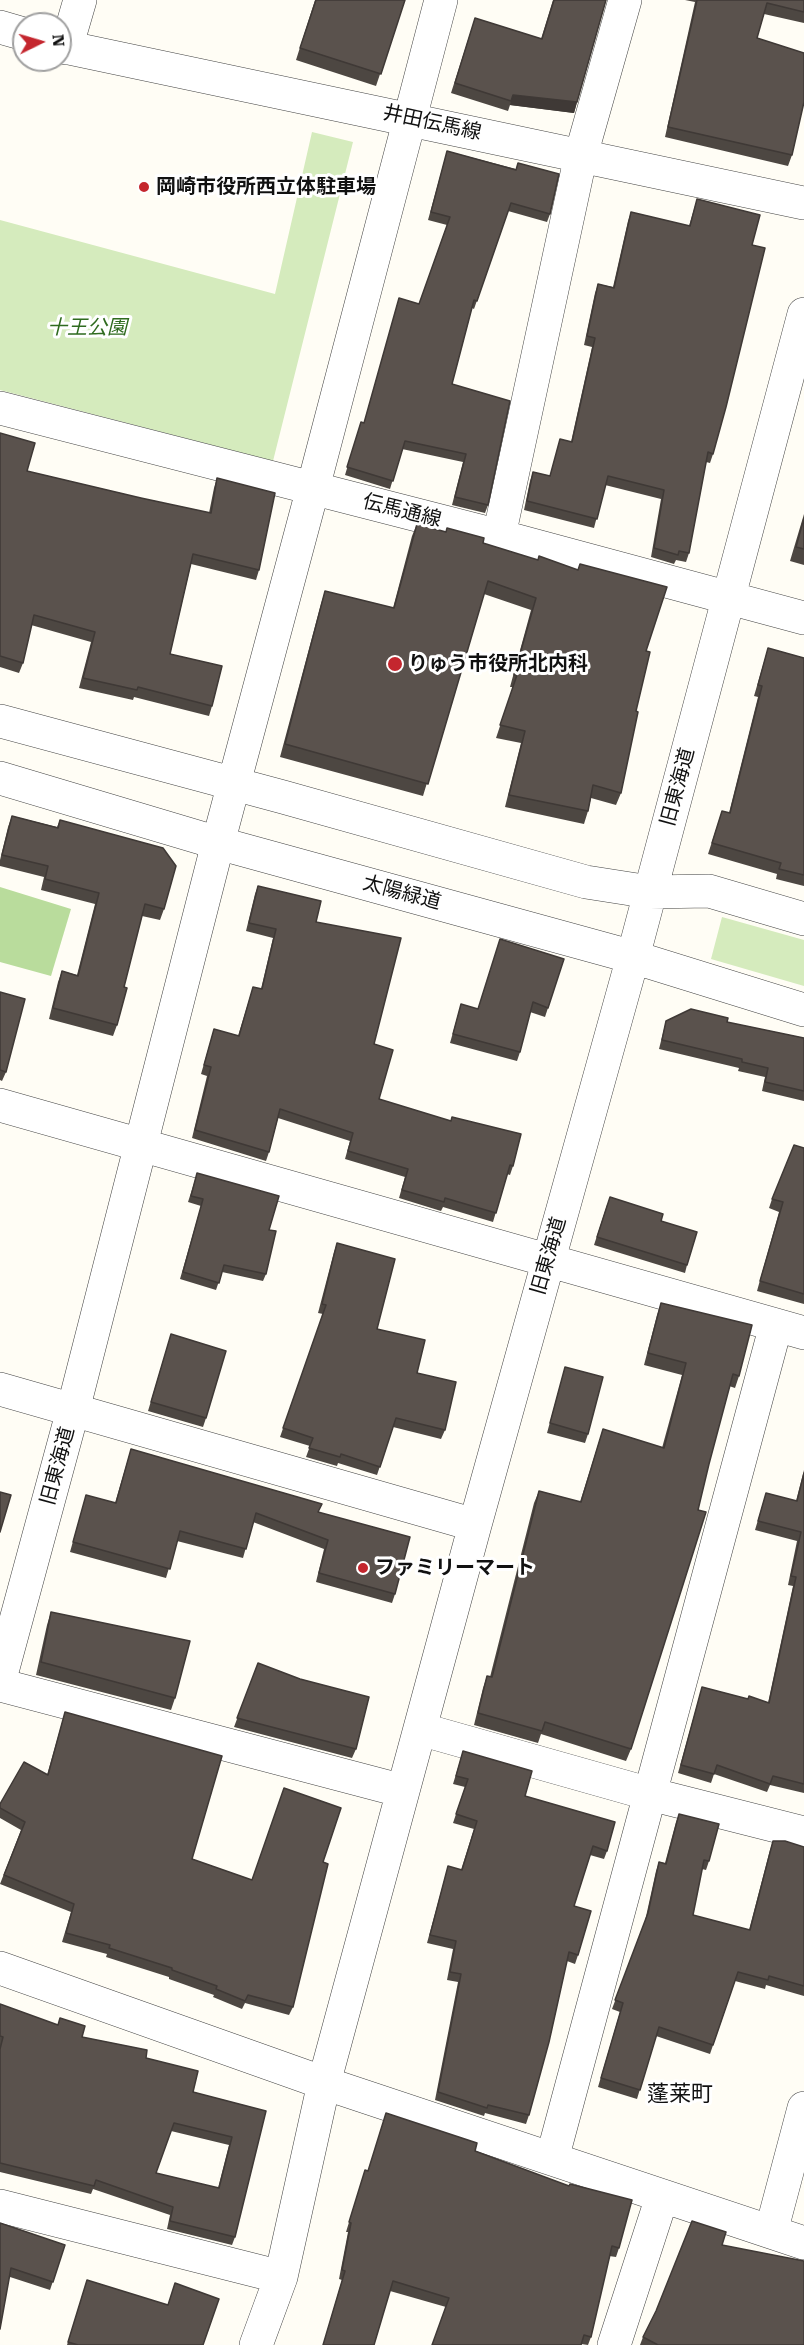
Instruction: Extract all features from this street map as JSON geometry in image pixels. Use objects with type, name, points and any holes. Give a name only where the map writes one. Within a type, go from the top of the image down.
[{"type":"street","points":[[72,22],[80,0]]},
{"type":"street","points":[[0,1389],[73,1410],[233,785],[441,0]]},
{"type":"street","points":[[499,536],[581,155],[625,0]]},
{"type":"street","name":"井田伝馬線","points":[[72,49],[804,203]]},
{"type":"street","name":"旧東海道","points":[[0,1679],[73,1410],[474,1526],[633,957],[804,314]]},
{"type":"street","name":"伝馬通線","points":[[0,408],[499,536],[804,618]]},
{"type":"street","points":[[0,721],[586,882],[650,892],[709,891],[804,919]]},
{"type":"street","name":"太陽緑道","points":[[0,778],[218,843],[633,957],[804,1010]]},
{"type":"street","points":[[0,1105],[790,1329],[650,1794],[552,2159]]},
{"type":"street","points":[[256,2345],[281,2277],[324,2083],[474,1526]]},
{"type":"street","points":[[0,1685],[403,1791]]},
{"type":"street","points":[[420,1729],[650,1794],[804,1833]]},
{"type":"street","points":[[0,1968],[324,2083],[804,2243]]},
{"type":"street","points":[[771,2232],[804,2108]]},
{"type":"street","points":[[614,2345],[662,2197]]},
{"type":"street","points":[[0,2206],[281,2277]]},
{"type":"green space","name":"十王公園","points":[[312,132],[353,142],[273,461],[0,390],[0,220],[275,294]]},
{"type":"green space","points":[[0,887],[71,909],[51,976],[0,962]]},
{"type":"green space","points":[[722,917],[804,940],[804,986],[711,959]]},
{"type":"building","points":[[316,0],[405,0],[381,74],[300,48]]},
{"type":"building","points":[[554,0],[606,0],[577,102],[513,95],[511,101],[455,83],[475,18],[542,39]]},
{"type":"building","points":[[697,0],[804,0],[804,12],[767,3],[757,38],[804,53],[804,102],[792,155],[668,127]]},
{"type":"building","points":[[447,151],[516,170],[518,163],[559,174],[550,214],[511,203],[477,301],[474,300],[452,384],[510,401],[488,505],[455,497],[466,454],[405,441],[393,481],[347,467],[361,422],[364,423],[399,298],[419,304],[450,217],[431,212]]},
{"type":"building","points":[[697,199],[760,215],[752,245],[765,248],[713,454],[708,452],[689,553],[679,551],[678,555],[654,548],[664,490],[608,476],[597,519],[527,501],[533,472],[550,476],[560,439],[572,442],[595,338],[587,336],[598,284],[614,288],[631,212],[690,226]]},
{"type":"building","points":[[0,433],[35,443],[27,471],[141,498],[211,513],[217,478],[275,493],[259,570],[193,554],[170,654],[222,666],[212,706],[138,687],[137,690],[83,678],[95,632],[34,615],[23,663],[0,656]]},
{"type":"building","points":[[804,518],[804,549],[796,547]]},
{"type":"building","points":[[417,524],[446,532],[447,528],[484,538],[483,543],[538,560],[539,556],[578,570],[580,564],[667,587],[646,651],[650,652],[636,711],[638,712],[621,793],[593,785],[588,811],[509,795],[525,731],[500,725],[517,675],[514,675],[536,598],[488,581],[428,784],[285,744],[325,591],[394,608]]},
{"type":"building","points":[[768,648],[804,658],[804,875],[779,869],[781,863],[712,843],[722,811],[730,813],[762,686],[758,685]]},
{"type":"building","points":[[12,816],[58,828],[60,820],[163,848],[176,866],[164,909],[145,904],[117,1025],[53,1008],[62,971],[78,976],[99,893],[45,879],[48,866],[2,855]]},
{"type":"building","points":[[258,886],[321,901],[316,922],[401,938],[374,1044],[393,1050],[379,1099],[451,1121],[452,1117],[521,1134],[513,1166],[510,1165],[496,1213],[445,1198],[444,1202],[402,1190],[408,1169],[348,1151],[353,1133],[280,1109],[269,1152],[195,1130],[211,1067],[204,1065],[214,1029],[239,1036],[253,987],[262,989],[276,929],[249,923]]},
{"type":"building","points":[[500,939],[564,959],[548,1008],[533,1002],[520,1052],[453,1034],[461,1004],[478,1009]]},
{"type":"building","points":[[0,992],[25,999],[6,1072],[0,1070]]},
{"type":"building","points":[[691,1009],[728,1018],[727,1022],[804,1038],[804,1091],[765,1082],[768,1068],[742,1062],[742,1059],[662,1040],[666,1021]]},
{"type":"building","points":[[794,1145],[804,1148],[804,1294],[760,1281],[783,1202],[772,1199]]},
{"type":"building","points":[[197,1173],[279,1196],[269,1230],[276,1231],[266,1274],[224,1265],[219,1283],[183,1272],[203,1199],[191,1196]]},
{"type":"building","points":[[610,1197],[663,1214],[661,1221],[697,1232],[687,1265],[597,1237]]},
{"type":"building","points":[[337,1243],[395,1259],[377,1329],[425,1340],[417,1373],[456,1382],[445,1430],[396,1418],[380,1467],[341,1454],[340,1457],[309,1448],[313,1438],[283,1428],[326,1305],[322,1304]]},
{"type":"building","points":[[661,1303],[752,1325],[739,1376],[733,1374],[709,1464],[698,1510],[706,1512],[631,1749],[545,1722],[542,1731],[478,1713],[487,1676],[492,1677],[539,1491],[581,1502],[603,1429],[664,1448],[686,1363],[648,1353]]},
{"type":"building","points":[[171,1334],[226,1351],[206,1418],[151,1402]]},
{"type":"building","points":[[565,1367],[603,1377],[588,1434],[550,1423]]},
{"type":"building","points":[[131,1449],[322,1504],[318,1512],[410,1537],[395,1594],[319,1573],[328,1540],[256,1513],[246,1549],[180,1531],[170,1569],[73,1542],[86,1495],[116,1503]]},
{"type":"building","points":[[804,1473],[804,1784],[773,1776],[770,1784],[717,1765],[714,1774],[681,1765],[702,1687],[748,1699],[749,1696],[769,1703],[796,1577],[791,1576],[801,1532],[758,1521],[766,1493],[797,1501]]},
{"type":"building","points":[[0,1492],[11,1495],[0,1532]]},
{"type":"building","points":[[51,1612],[190,1641],[175,1698],[41,1662]]},
{"type":"building","points":[[258,1663],[300,1679],[369,1697],[356,1749],[237,1718]]},
{"type":"building","points":[[65,1712],[222,1756],[192,1859],[252,1880],[284,1788],[341,1808],[323,1862],[328,1864],[293,2007],[248,1995],[245,2001],[216,1989],[217,1986],[172,1970],[172,1968],[109,1948],[110,1945],[66,1933],[74,1904],[4,1875],[25,1822],[0,1808],[0,1804],[24,1762],[48,1775]]},
{"type":"building","points":[[463,1751],[532,1771],[525,1796],[615,1822],[607,1851],[593,1846],[574,1906],[591,1911],[578,1955],[569,1952],[549,2042],[529,2115],[488,2105],[487,2108],[438,2092],[461,1974],[450,1972],[456,1941],[430,1935],[448,1866],[462,1870],[477,1821],[456,1814],[468,1779],[456,1776]]},
{"type":"building","points":[[679,1814],[719,1824],[709,1861],[704,1860],[693,1915],[750,1930],[773,1841],[785,1841],[804,1847],[804,1986],[769,1976],[768,1980],[738,1972],[713,2045],[659,2027],[640,2090],[601,2078],[623,2003],[615,2000],[648,1913],[659,1862],[666,1864]]},
{"type":"building","points":[[0,2004],[58,2025],[60,2018],[85,2026],[82,2037],[147,2050],[146,2058],[198,2071],[193,2092],[266,2111],[235,2237],[170,2221],[173,2207],[96,2180],[94,2186],[0,2163],[0,2049],[3,2037],[0,2036]],"holes":[[[174,2123],[232,2137],[219,2188],[156,2173]]]},
{"type":"building","points":[[386,2113],[477,2143],[475,2151],[569,2186],[570,2184],[632,2200],[619,2248],[612,2246],[591,2337],[584,2335],[581,2345],[432,2345],[449,2298],[393,2281],[374,2345],[323,2345],[345,2271],[342,2270],[351,2223],[349,2222]]},
{"type":"building","points":[[692,2221],[726,2232],[722,2245],[804,2261],[804,2345],[658,2345],[643,2337],[656,2311]]},
{"type":"building","points":[[0,2223],[65,2245],[53,2282],[11,2268],[0,2329]]},
{"type":"building","points":[[87,2280],[168,2305],[175,2283],[219,2299],[203,2345],[78,2345],[68,2342]]},
{"type":"place","name":"岡崎市役所西立体駐車場","points":[[144,187]]},
{"type":"place","name":"りゅう市役所北内科","points":[[395,664]]},
{"type":"place","name":"ファミリーマート","points":[[363,1568]]},
{"type":"district","name":"蓬莱町","points":[[680,2095]]}]
